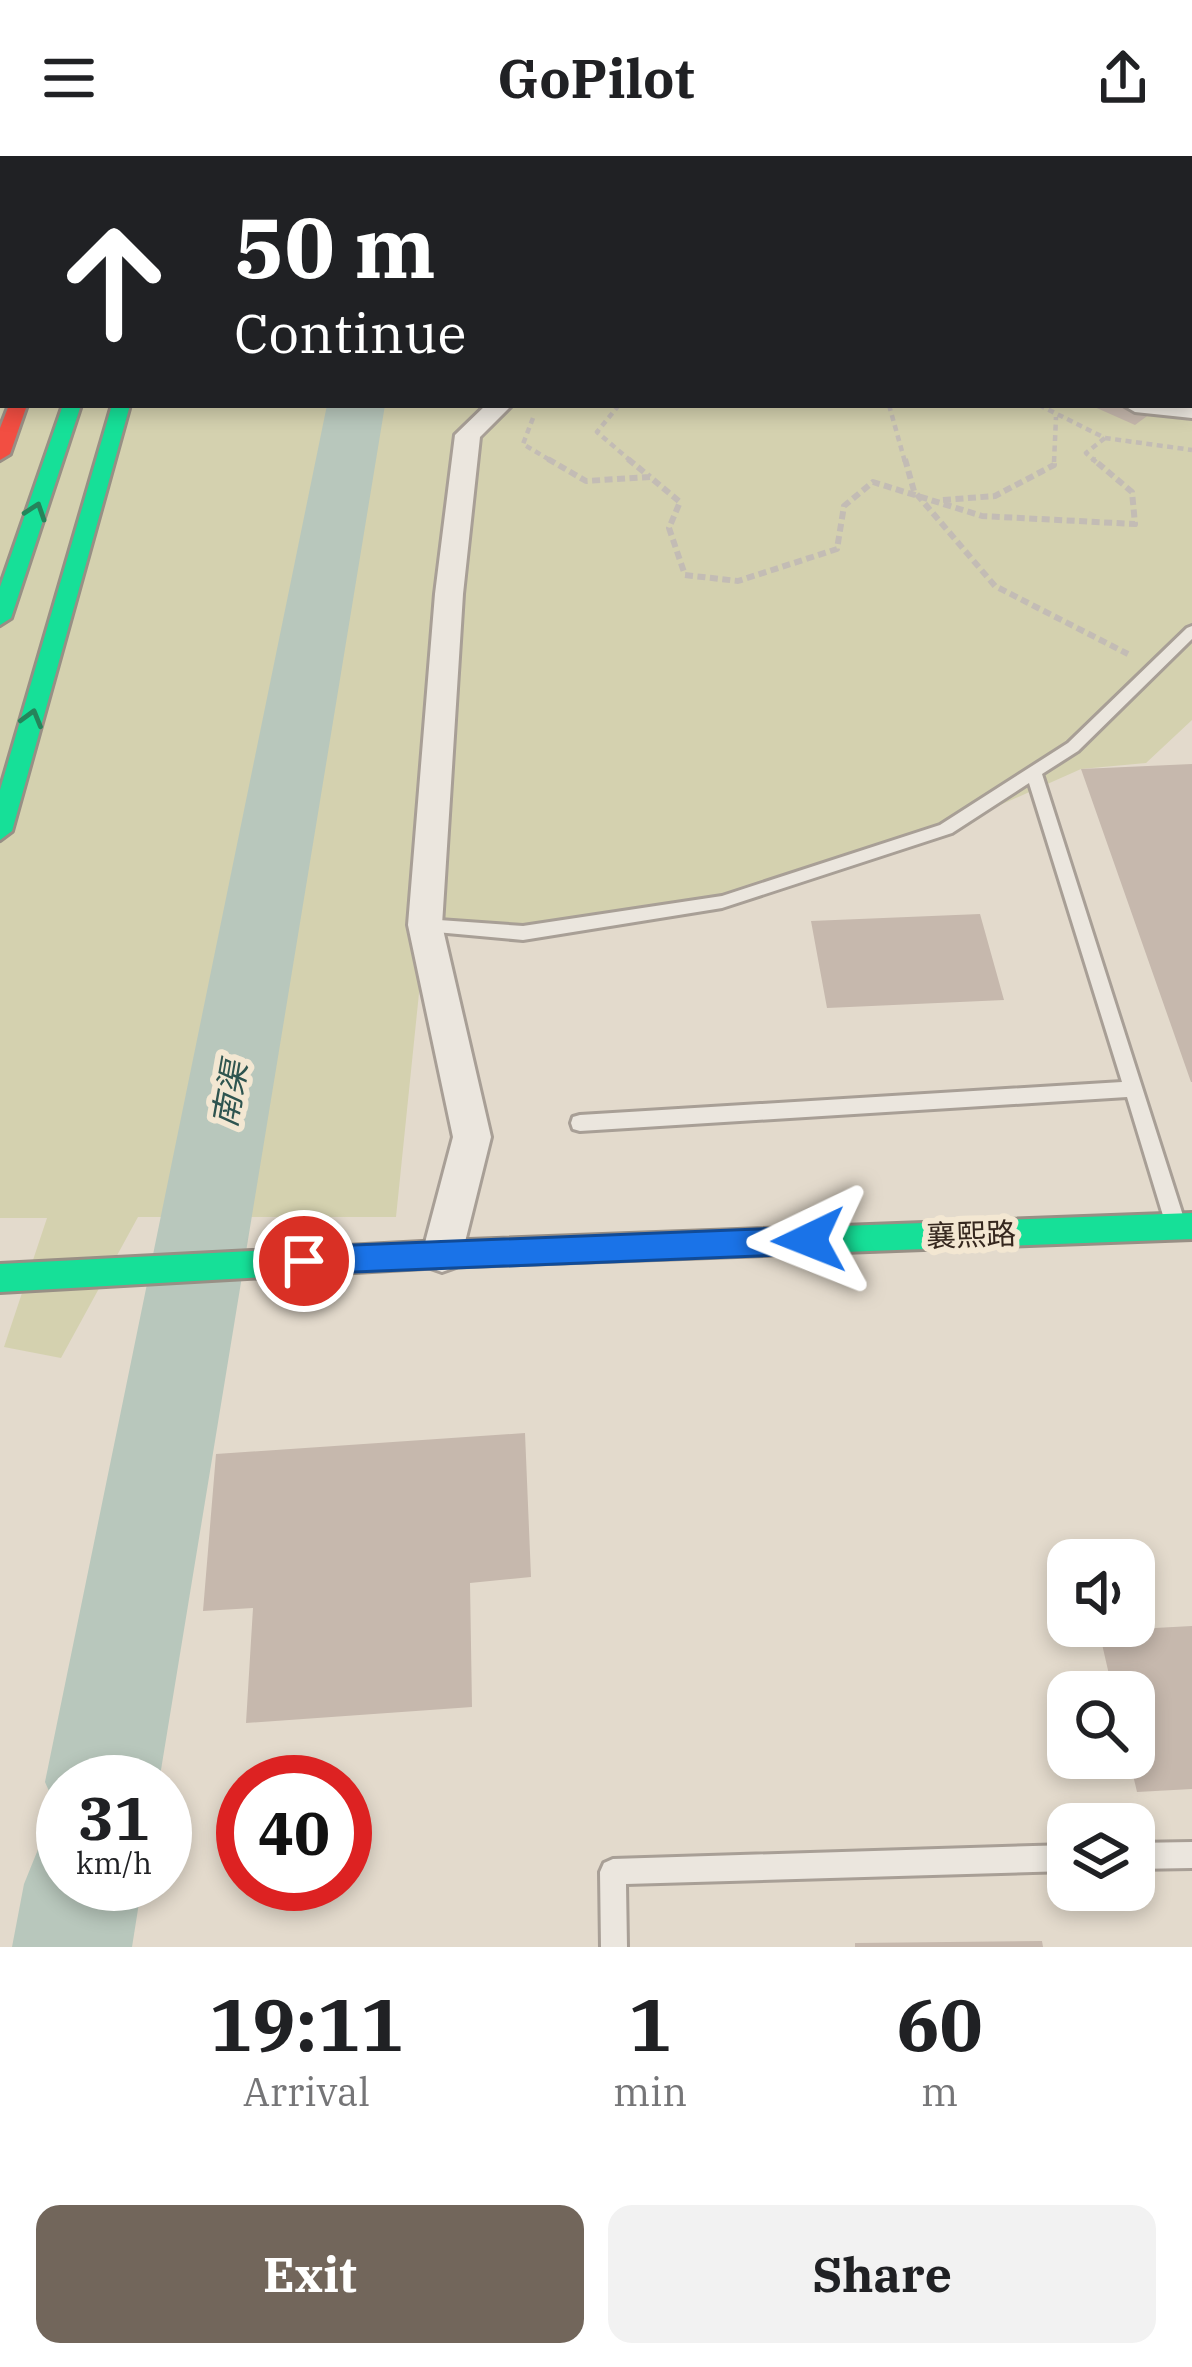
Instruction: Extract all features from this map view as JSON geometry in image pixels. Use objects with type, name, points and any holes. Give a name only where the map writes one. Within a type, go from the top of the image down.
[{"type":"main road","points":[[0,454],[17,408]]},
{"type":"main road","points":[[0,618],[71,408]]},
{"type":"main road","points":[[0,831],[120,408]]},
{"type":"main road","name":"襄熙路","points":[[0,1278],[391,1256],[1184,1226]]},
{"type":"street","points":[[442,1254],[472,1137],[425,925],[448,594],[468,435],[497,408]]},
{"type":"lane","points":[[425,925],[523,933],[722,902],[946,829],[1073,747],[1154,662],[1192,631]]},
{"type":"lane","points":[[1034,772],[1133,1089],[1184,1226]]},
{"type":"lane","points":[[580,1123],[1133,1089]]},
{"type":"lane","points":[[1155,1856],[1192,1855]]},
{"type":"lane","points":[[614,1947],[613,1872],[1047,1859]]},
{"type":"path","points":[[537,408],[523,444],[586,481],[650,477]]},
{"type":"path","points":[[617,408],[597,432],[680,502],[669,528],[685,574],[738,581],[837,549],[844,506],[874,482],[982,516],[1135,524],[1132,492],[1086,453],[1106,437]]},
{"type":"path","points":[[887,408],[914,491],[995,586],[1122,652],[1154,662]]},
{"type":"path","points":[[1043,408],[1106,437],[1192,450]]},
{"type":"path","points":[[939,500],[995,496],[1054,465],[1056,417]]},
{"type":"shaded area","points":[[0,408],[1192,408],[1192,720],[1146,763],[1081,769],[946,829],[722,902],[523,933],[426,925],[396,1217],[138,1217],[61,1358],[4,1347],[47,1218],[0,1218]]},
{"type":"building","points":[[1097,408],[1158,408],[1135,425]]},
{"type":"building","points":[[1192,764],[1192,1082],[1191,1082],[1081,769]]},
{"type":"building","points":[[980,914],[1004,1000],[827,1008],[811,921]]},
{"type":"building","points":[[525,1433],[531,1577],[470,1583],[472,1707],[246,1723],[253,1608],[203,1611],[216,1454]]},
{"type":"building","points":[[1192,1626],[1192,1789],[1137,1792],[1134,1779],[1155,1779],[1155,1671],[1108,1671],[1103,1647],[1155,1647],[1155,1628]]},
{"type":"building","points":[[1042,1941],[1043,1947],[855,1947],[855,1943]]},
{"type":"waterway","name":"南渠","points":[[107,1755],[355,408]]},
{"type":"waterway","name":"南渠","points":[[72,1947],[78,1911]]},
{"type":"traffic: fast","points":[[0,618],[71,408]]},
{"type":"traffic: fast","points":[[0,831],[120,408]]},
{"type":"traffic: fast","points":[[0,1278],[442,1254],[1192,1226]]},
{"type":"traffic: jam","points":[[0,454],[17,408]]},
{"type":"route","points":[[304,1261],[809,1240]]}]
